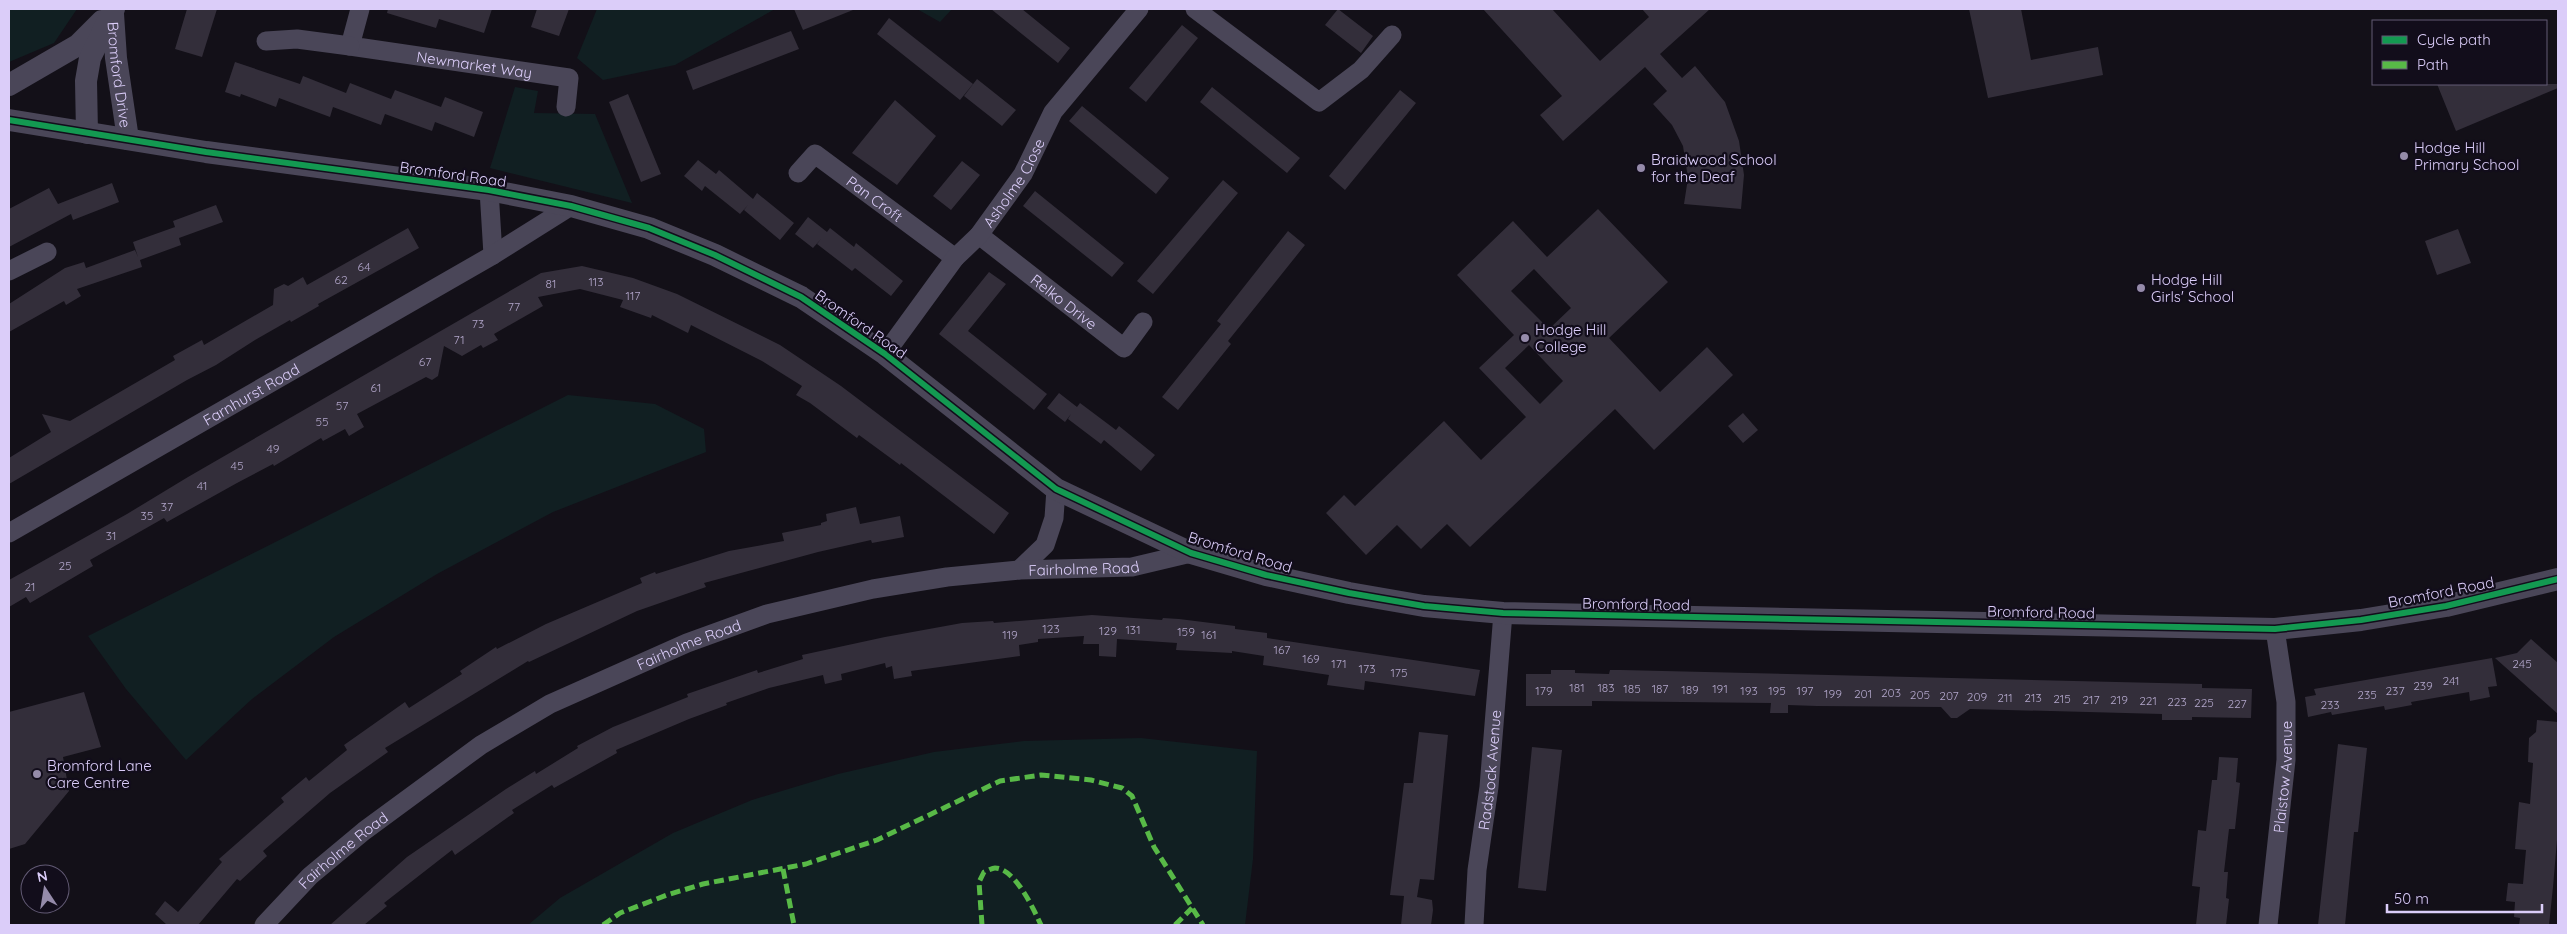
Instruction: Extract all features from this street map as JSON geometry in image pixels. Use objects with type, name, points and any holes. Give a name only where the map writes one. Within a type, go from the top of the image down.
[{"type":"street","points":[[350,46],[360,9]]},
{"type":"street","name":"Asholme Close","points":[[885,354],[955,258],[979,235],[1024,174],[1053,112],[1139,9]]},
{"type":"street","points":[[1195,9],[1319,102],[1360,70],[1392,35]]},
{"type":"street","name":"Bromford Drive","points":[[9,85],[78,45],[113,10]]},
{"type":"street","name":"Bromford Drive","points":[[87,132],[86,81],[90,58],[113,10]]},
{"type":"street","name":"Bromford Drive","points":[[113,10],[116,58],[128,139]]},
{"type":"street","name":"Newmarket Way","points":[[266,42],[297,38],[569,78],[566,107]]},
{"type":"street","name":"Bromford Road","points":[[9,120],[206,152],[489,190],[571,206],[649,228],[715,255],[801,298],[885,354],[1056,489],[1191,553],[1266,575],[1349,593],[1424,606],[1503,613],[2275,629],[2361,620],[2446,606],[2558,579]]},
{"type":"street","name":"Pan Croft","points":[[798,173],[814,154],[955,258]]},
{"type":"street","points":[[489,190],[493,255]]},
{"type":"street","name":"Farnhurst Road","points":[[9,533],[493,255],[571,206]]},
{"type":"street","name":"Relko Drive","points":[[979,235],[1124,348],[1143,322]]},
{"type":"street","points":[[9,269],[47,252]]},
{"type":"street","points":[[1019,570],[1045,545],[1054,518],[1056,489]]},
{"type":"street","name":"Fairholme Road","points":[[264,925],[310,876],[364,831],[481,745],[550,704],[687,643],[766,614],[873,589],[948,577],[1019,570],[1132,567],[1191,553]]},
{"type":"street","name":"Radstock Avenue","points":[[1474,925],[1477,870],[1489,787],[1503,613]]},
{"type":"street","name":"Plaistow Avenue","points":[[2268,925],[2286,760],[2286,702],[2275,629]]},
{"type":"shaded area","points":[[9,9],[77,9],[54,43],[9,62]]},
{"type":"shaded area","points":[[597,9],[775,9],[675,65],[603,80],[577,58]]},
{"type":"shaded area","points":[[917,9],[952,9],[940,22]]},
{"type":"shaded area","points":[[515,87],[538,91],[534,113],[595,114],[632,203],[490,168]]},
{"type":"shaded area","points":[[568,395],[655,404],[704,429],[706,452],[553,512],[437,574],[334,637],[252,699],[186,760],[126,689],[88,636]]},
{"type":"shaded area","points":[[1141,738],[1257,751],[1253,859],[1245,925],[528,925],[560,898],[673,833],[752,800],[838,774],[934,752],[1024,741]]},
{"type":"building","points":[[187,9],[217,9],[202,57],[175,49]]},
{"type":"building","points":[[388,9],[492,9],[484,33],[439,19],[436,28],[387,13]]},
{"type":"building","points":[[537,9],[569,9],[559,36],[531,27]]},
{"type":"building","points":[[794,9],[853,9],[853,10],[803,30]]},
{"type":"building","points":[[991,9],[1022,9],[1070,48],[1058,63]]},
{"type":"building","points":[[1338,9],[1373,36],[1361,53],[1325,25]]},
{"type":"building","points":[[1483,9],[1552,9],[1600,61],[1649,17],[1642,9],[1710,9],[1660,54],[1682,78],[1695,66],[1725,102],[1739,141],[1744,175],[1741,209],[1684,204],[1688,178],[1683,146],[1672,125],[1653,104],[1667,91],[1645,67],[1563,141],[1540,115],[1562,96]]},
{"type":"building","points":[[1969,9],[2021,9],[2031,60],[2098,47],[2103,75],[1988,98]]},
{"type":"building","points":[[889,18],[973,84],[960,100],[877,34]]},
{"type":"building","points":[[1182,25],[1198,38],[1146,102],[1129,88]]},
{"type":"building","points":[[791,31],[799,49],[693,90],[686,71]]},
{"type":"building","points":[[235,62],[300,84],[303,76],[346,93],[350,83],[391,99],[395,90],[441,107],[445,97],[483,112],[474,137],[435,122],[432,131],[385,114],[381,125],[333,107],[330,117],[279,98],[276,107],[241,94],[240,97],[225,92]]},
{"type":"building","points":[[977,79],[1016,110],[1002,126],[964,96]]},
{"type":"building","points":[[2558,84],[2558,88],[2456,131],[2437,85]]},
{"type":"building","points":[[1212,87],[1300,158],[1287,173],[1200,102]]},
{"type":"building","points":[[1400,90],[1416,103],[1345,190],[1329,176]]},
{"type":"building","points":[[628,94],[661,174],[641,182],[609,102]]},
{"type":"building","points":[[895,100],[936,136],[897,185],[852,153]]},
{"type":"building","points":[[1082,106],[1169,178],[1156,194],[1069,121]]},
{"type":"building","points":[[698,160],[716,174],[719,170],[753,199],[757,193],[794,223],[780,240],[744,210],[748,205],[740,214],[705,186],[702,191],[684,176]]},
{"type":"building","points":[[962,161],[980,175],[951,210],[933,196]]},
{"type":"building","points":[[1223,180],[1238,193],[1153,294],[1137,281]]},
{"type":"building","points":[[112,183],[119,202],[73,220],[71,214],[9,247],[9,209],[49,188],[58,204]]},
{"type":"building","points":[[1035,191],[1124,263],[1112,277],[1023,206]]},
{"type":"building","points":[[216,205],[223,222],[179,238],[181,245],[140,260],[142,267],[77,289],[81,296],[66,305],[64,301],[9,332],[9,304],[65,268],[84,262],[86,268],[135,250],[138,257],[133,242],[175,227],[173,221]]},
{"type":"building","points":[[1598,209],[1668,282],[1609,338],[1660,392],[1707,347],[1733,375],[1654,450],[1615,409],[1470,547],[1447,524],[1421,549],[1397,525],[1366,555],[1326,513],[1344,495],[1355,506],[1444,421],[1481,460],[1526,417],[1479,368],[1514,335],[1457,275],[1513,221],[1547,257]],"holes":[[[1534,269],[1571,308],[1549,329],[1511,291]],[[1529,345],[1563,381],[1540,404],[1505,368]]]},
{"type":"building","points":[[808,217],[827,232],[830,228],[854,247],[856,243],[903,281],[891,296],[855,268],[852,271],[817,244],[821,239],[813,248],[795,234]]},
{"type":"building","points":[[408,228],[419,248],[318,304],[319,306],[291,322],[290,320],[255,340],[216,365],[9,484],[9,458],[51,432],[42,414],[70,421],[175,360],[173,356],[202,340],[204,345],[273,305],[274,289],[284,284],[288,286],[303,277],[307,285]]},
{"type":"building","points":[[2458,229],[2471,263],[2437,275],[2425,241]]},
{"type":"building","points":[[1288,231],[1305,245],[1228,341],[1231,344],[1178,410],[1162,397],[1221,324],[1217,321]]},
{"type":"building","points":[[582,266],[633,278],[677,294],[780,345],[841,386],[1009,513],[994,534],[901,463],[900,465],[859,435],[857,438],[810,403],[796,395],[802,386],[762,361],[691,325],[688,333],[652,315],[651,318],[620,307],[623,300],[580,289],[538,297],[543,306],[494,334],[498,340],[483,348],[481,345],[462,356],[444,346],[438,376],[432,380],[426,377],[357,414],[364,427],[349,436],[345,429],[323,441],[321,438],[274,466],[273,464],[167,522],[164,518],[90,560],[93,566],[30,603],[26,597],[9,607],[9,580],[127,514],[541,273]]},
{"type":"building","points":[[989,272],[1006,284],[968,331],[1047,394],[1034,410],[939,334]]},
{"type":"building","points":[[1059,393],[1077,407],[1080,403],[1116,430],[1119,426],[1155,455],[1141,471],[1104,440],[1101,444],[1068,419],[1071,414],[1065,422],[1047,408]]},
{"type":"building","points":[[1743,413],[1758,430],[1743,443],[1728,426]]},
{"type":"building","points":[[856,507],[860,524],[900,516],[904,537],[872,543],[871,540],[818,552],[704,583],[706,587],[637,611],[528,661],[385,748],[388,752],[330,793],[263,851],[267,856],[240,881],[237,879],[198,925],[167,925],[155,914],[165,901],[178,912],[222,862],[219,859],[284,802],[281,798],[306,777],[309,781],[347,750],[344,745],[405,702],[409,708],[462,674],[460,671],[496,647],[497,649],[546,624],[642,583],[640,578],[655,572],[656,574],[729,551],[784,541],[782,533],[821,525],[821,523],[827,521],[826,514]]},
{"type":"building","points":[[1092,615],[1162,620],[1163,618],[1179,619],[1235,626],[1235,629],[1267,633],[1267,638],[1480,670],[1475,696],[1365,681],[1364,690],[1327,685],[1329,675],[1263,665],[1264,656],[1232,651],[1232,653],[1176,650],[1177,643],[1117,639],[1116,657],[1099,656],[1099,644],[1083,644],[1084,636],[1038,639],[1038,642],[1019,645],[1020,656],[911,671],[912,676],[894,679],[892,666],[886,668],[885,663],[841,674],[842,680],[825,684],[823,675],[769,688],[726,703],[727,705],[616,750],[617,753],[554,788],[552,785],[512,810],[514,813],[455,855],[452,850],[384,903],[387,906],[364,925],[330,925],[407,857],[506,789],[535,771],[536,774],[578,748],[577,746],[613,727],[688,697],[687,694],[757,670],[758,673],[803,659],[802,655],[885,637],[962,623],[993,621],[994,623]]},
{"type":"building","points":[[2531,639],[2558,663],[2558,714],[2495,658],[2517,653]]},
{"type":"building","points":[[2492,658],[2497,686],[2488,687],[2490,697],[2470,701],[2469,692],[2411,702],[2412,705],[2385,710],[2384,706],[2332,715],[2331,712],[2308,717],[2305,697],[2316,695],[2314,689]]},
{"type":"building","points":[[1551,670],[1575,670],[1575,673],[1609,674],[1610,670],[1621,670],[2202,684],[2202,688],[2252,689],[2251,718],[2192,717],[2192,720],[2162,720],[2162,714],[1970,709],[1957,718],[1951,718],[1941,707],[1788,705],[1788,713],[1770,713],[1771,703],[1592,701],[1592,706],[1526,706],[1526,674],[1551,674]]},
{"type":"building","name":"Bromford Lane Care Centre","points":[[84,692],[101,747],[63,757],[69,791],[25,844],[9,849],[9,712]]},
{"type":"building","points":[[2537,720],[2558,722],[2558,828],[2553,887],[2549,925],[2519,925],[2520,918],[2514,917],[2515,902],[2506,901],[2508,883],[2523,884],[2526,850],[2515,849],[2519,802],[2530,804],[2533,763],[2528,762],[2529,738],[2536,732]]},
{"type":"building","points":[[1419,732],[1448,735],[1434,880],[1420,879],[1417,897],[1432,900],[1433,910],[1431,925],[1401,925],[1404,896],[1390,895],[1404,783],[1413,783]]},
{"type":"building","points":[[2338,744],[2367,748],[2358,832],[2354,832],[2345,925],[2318,925]]},
{"type":"building","points":[[1532,747],[1562,750],[1546,891],[1518,888]]},
{"type":"building","points":[[2219,757],[2238,758],[2236,782],[2240,783],[2235,829],[2229,829],[2224,872],[2228,872],[2226,898],[2229,899],[2226,925],[2196,925],[2200,887],[2192,886],[2198,830],[2206,831],[2212,780],[2217,780]]},
{"type":"marked path","points":[[603,925],[620,913],[667,895],[703,884],[806,864],[877,840],[1000,781],[1041,775],[1091,780],[1122,788],[1132,796],[1154,847],[1203,925]]},
{"type":"marked path","points":[[982,925],[979,882],[984,872],[995,868],[1010,875],[1016,882],[1029,900],[1041,925]]},
{"type":"marked path","points":[[783,869],[794,925]]},
{"type":"marked path","points":[[1175,925],[1192,908]]},
{"type":"cycle path","points":[[9,120],[206,152],[489,190],[571,206],[649,228],[715,255],[801,297],[885,354],[1056,489],[1191,553],[1266,575],[1349,593],[1424,606],[1503,613],[2275,629],[2361,620],[2446,606],[2558,579]]},
{"type":"place","name":"Hodge Hill Primary School","points":[[2404,156]]},
{"type":"place","name":"Braidwood School for the Deaf","points":[[1641,168]]},
{"type":"place","name":"Hodge Hill Girls' School","points":[[2141,288]]},
{"type":"place","name":"Hodge Hill College","points":[[1525,338]]},
{"type":"place","name":"Bromford Lane Care Centre","points":[[37,774]]}]
